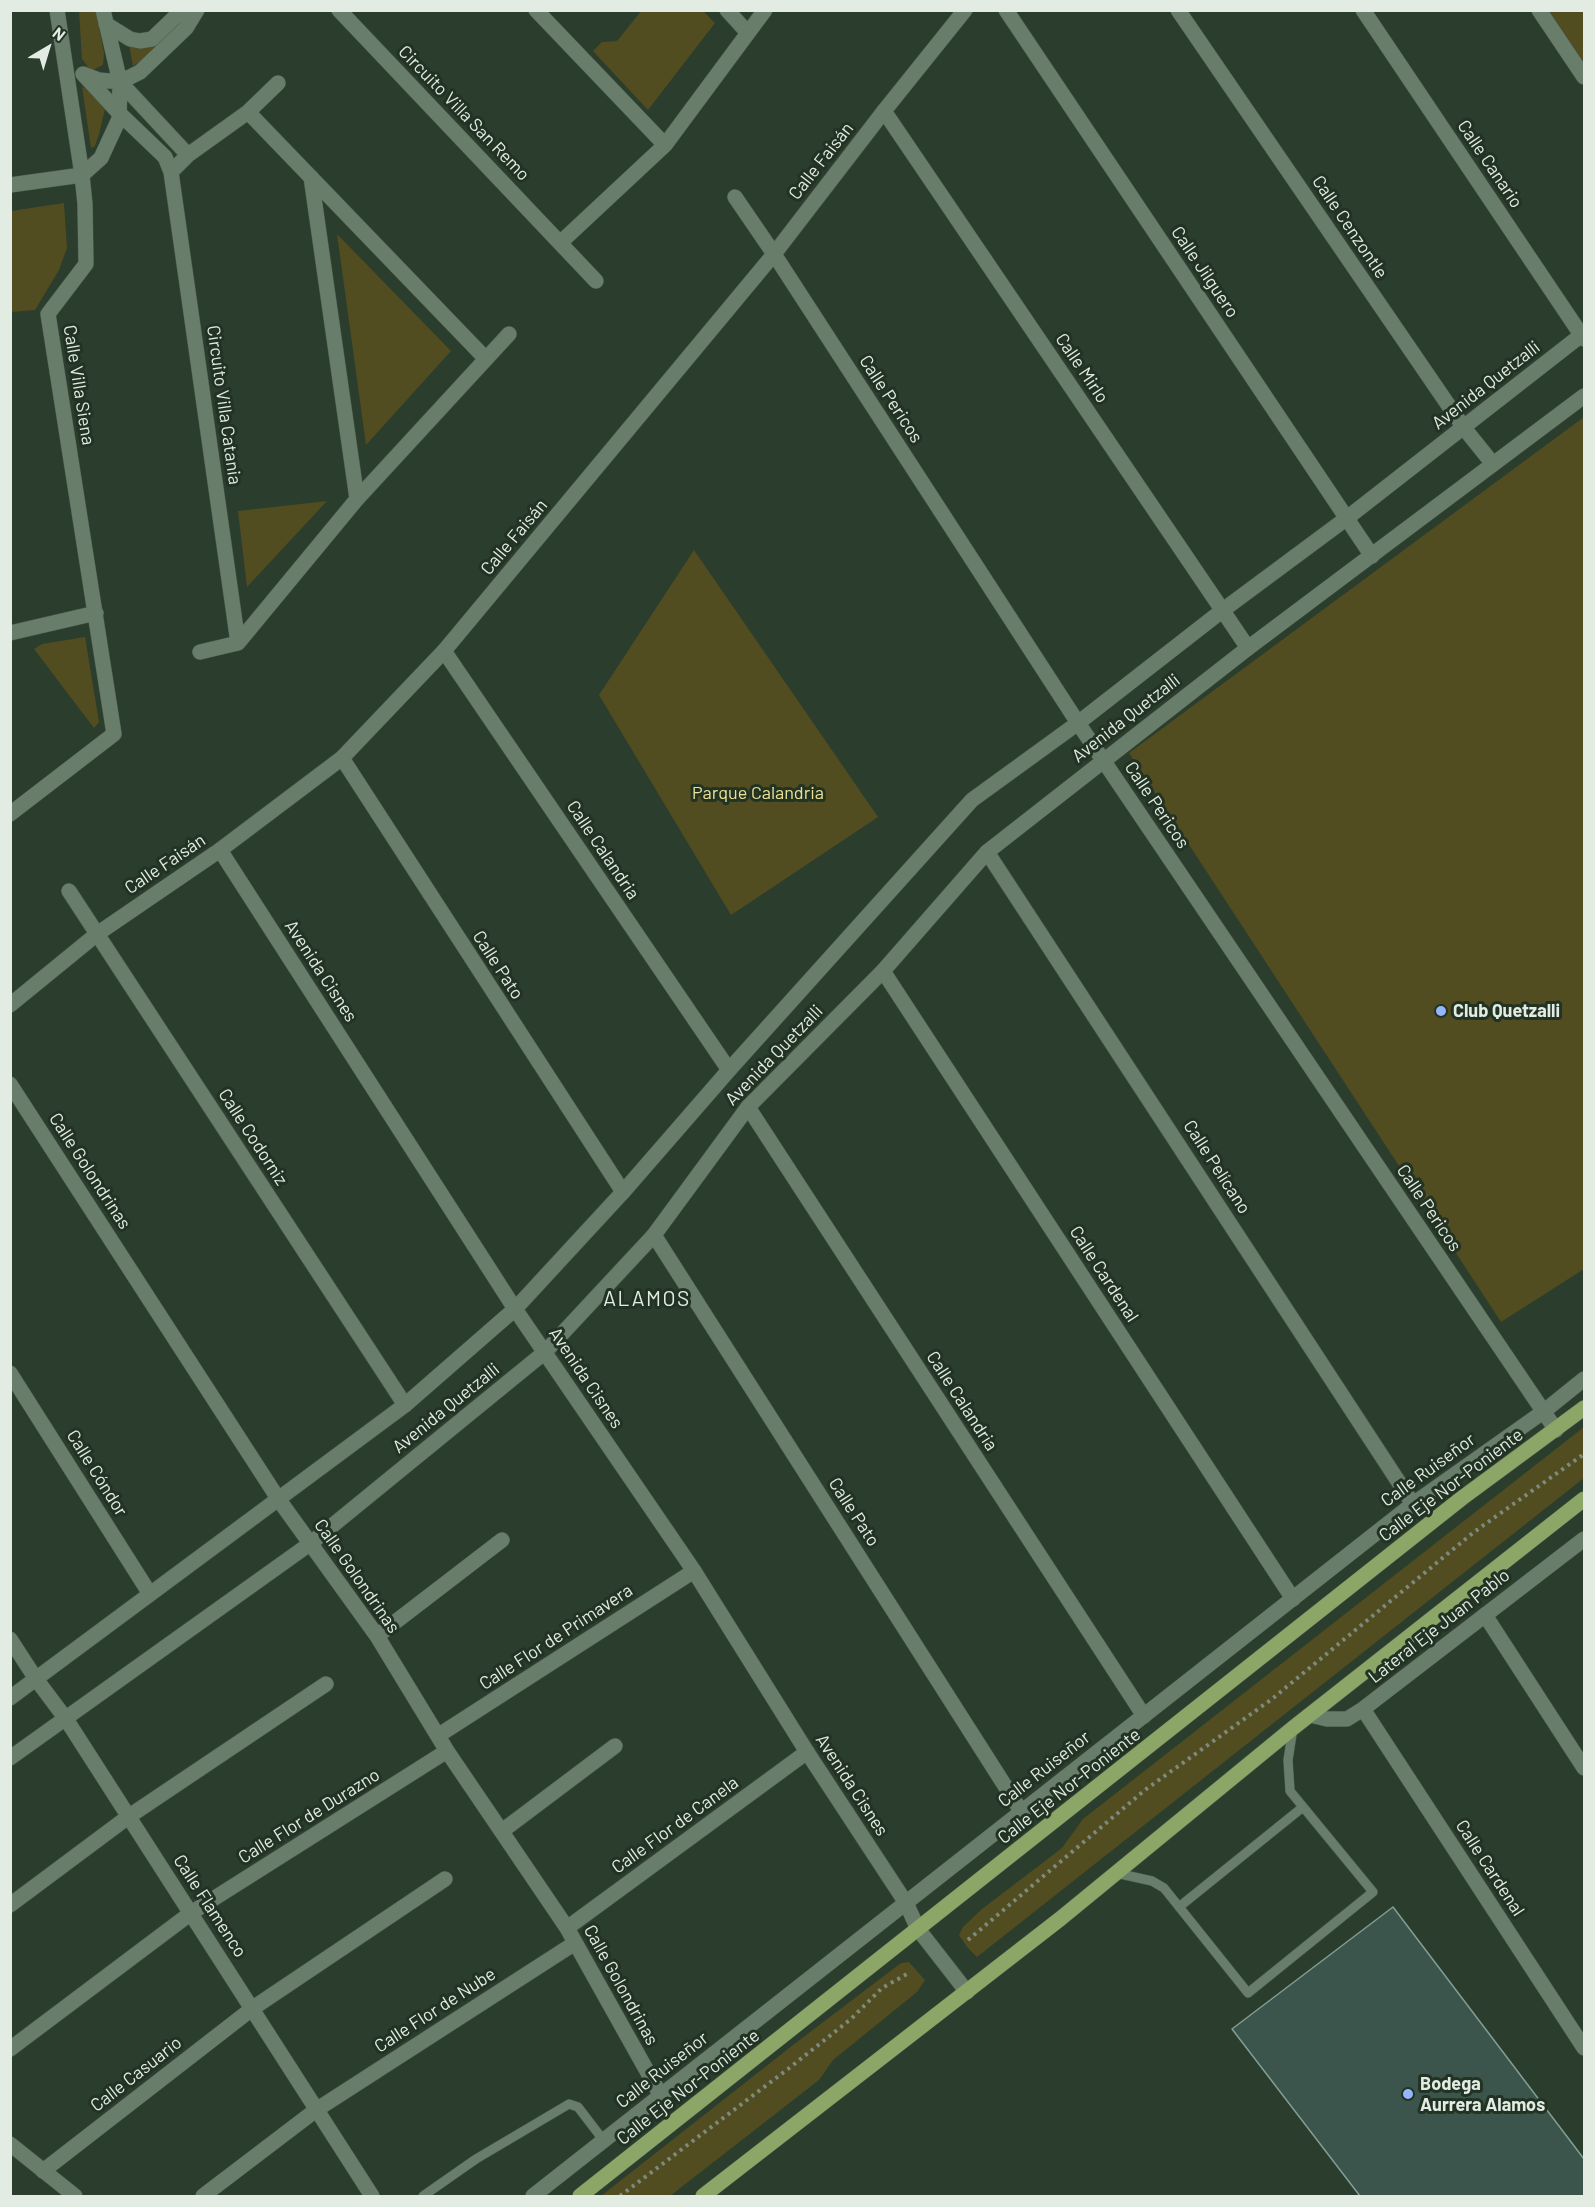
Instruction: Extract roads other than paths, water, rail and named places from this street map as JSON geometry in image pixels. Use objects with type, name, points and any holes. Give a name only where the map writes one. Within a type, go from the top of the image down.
[{"type":"main road","name":"Calle Eje Nor-Poniente","points":[[580,2196],[1453,1506],[1584,1408]]},
{"type":"main road","points":[[703,2196],[967,1992],[1310,1714],[1584,1499]]},
{"type":"street","name":"Calle Villa Siena","points":[[10,814],[114,734],[48,314],[86,264],[82,174],[57,10]]},
{"type":"street","name":"Circuito Villa San Remo","points":[[339,10],[596,280]]},
{"type":"street","points":[[536,10],[665,145]]},
{"type":"street","points":[[727,10],[748,33]]},
{"type":"street","points":[[560,243],[665,145],[765,10]]},
{"type":"street","name":"Calle Faisán","points":[[10,1005],[97,934],[220,850],[342,758],[444,651],[774,254],[965,10]]},
{"type":"street","name":"Calle Jilguero","points":[[1005,10],[1372,556]]},
{"type":"street","name":"Calle Cenzontle","points":[[1178,10],[1464,428],[1493,464]]},
{"type":"street","name":"Calle Canario","points":[[1364,10],[1584,336]]},
{"type":"street","points":[[1539,10],[1584,77]]},
{"type":"street","points":[[65,63],[99,80],[120,82],[140,72],[186,28],[196,12]]},
{"type":"street","points":[[105,17],[130,39],[140,41],[152,39],[176,16],[196,12]]},
{"type":"street","points":[[10,185],[82,174],[101,158],[119,119],[120,82],[105,17]]},
{"type":"street","name":"Circuito Villa Catania","points":[[83,74],[118,113],[165,157],[171,172],[238,643]]},
{"type":"street","points":[[120,82],[188,155]]},
{"type":"street","points":[[171,172],[188,155],[248,112],[278,83]]},
{"type":"street","name":"Calle Mirlo","points":[[884,111],[1248,648]]},
{"type":"street","points":[[248,112],[486,359]]},
{"type":"street","points":[[311,177],[357,499]]},
{"type":"street","name":"Calle Pericos","points":[[735,197],[1078,723],[1556,1430]]},
{"type":"street","points":[[200,652],[238,643],[357,499],[509,334]]},
{"type":"street","name":"Avenida Quetzalli","points":[[10,1698],[405,1405],[515,1309],[972,800],[1078,723],[1584,336]]},
{"type":"street","name":"Avenida Quetzalli","points":[[10,1758],[311,1543],[545,1352],[654,1235],[748,1107],[883,971],[987,852],[1248,648],[1584,396]]},
{"type":"street","points":[[14,635],[96,613]]},
{"type":"street","name":"Calle Calandria","points":[[444,651],[729,1070]]},
{"type":"street","name":"Calle Pato","points":[[342,758],[622,1192]]},
{"type":"street","name":"Avenida Cisnes","points":[[220,850],[515,1309],[694,1570],[807,1752],[906,1903],[918,1929],[967,1992]]},
{"type":"street","name":"Calle Pelícano","points":[[987,852],[1413,1504]]},
{"type":"street","name":"Calle Codorniz","points":[[69,891],[405,1405]]},
{"type":"street","name":"Calle Cardenal","points":[[883,971],[1293,1599]]},
{"type":"street","name":"Calle Golondrinas","points":[[10,1084],[279,1500],[377,1636],[447,1751],[567,1928],[661,2096]]},
{"type":"street","name":"Calle Calandria","points":[[748,1107],[1144,1716]]},
{"type":"street","name":"Calle Pato","points":[[654,1235],[1021,1811]]},
{"type":"street","name":"Calle Cóndor","points":[[10,1373],[150,1594]]},
{"type":"street","name":"Calle Ruiseñor","points":[[532,2196],[1413,1504],[1543,1412],[1584,1379]]},
{"type":"street","name":"Lateral Eje Juan Pablo","points":[[1310,1714],[1327,1719],[1347,1719],[1363,1709],[1584,1539]]},
{"type":"street","points":[[377,1636],[502,1540]]},
{"type":"street","name":"Calle Flor de Primavera","points":[[439,1735],[694,1570]]},
{"type":"street","points":[[1485,1615],[1584,1768]]},
{"type":"street","name":"Calle Flamenco","points":[[10,1639],[66,1719],[372,2196]]},
{"type":"street","points":[[10,1905],[128,1817],[326,1684]]},
{"type":"street","name":"Calle Cardenal","points":[[1363,1709],[1584,2048]]},
{"type":"street","points":[[502,1830],[615,1746]]},
{"type":"street","name":"Calle Flor de Durazno","points":[[10,2049],[191,1913],[447,1751]]},
{"type":"street","name":"Calle Flor de Canela","points":[[567,1928],[807,1752]]},
{"type":"street","name":"Calle Casuario","points":[[43,2171],[253,2008],[445,1879]]},
{"type":"street","name":"Calle Flor de Nube","points":[[203,2196],[316,2110],[575,1943]]},
{"type":"street","points":[[10,2144],[75,2196]]},
{"type":"lane","points":[[1116,1873],[1152,1881],[1164,1888],[1248,1992],[1373,1892],[1290,1791],[1288,1760],[1293,1728]]},
{"type":"lane","points":[[1179,1907],[1302,1807]]},
{"type":"lane","points":[[423,2196],[476,2159],[569,2104],[578,2107],[604,2141]]},
{"type":"place","name":"Club Quetzalli","points":[[1441,1011]]},
{"type":"place","name":"Bodega Aurrera Alamos","points":[[1408,2094]]},
{"type":"district","name":"ALAMOS","points":[[647,1299]]},
{"type":"park label","name":"Parque Calandria","points":[[758,793]]}]
